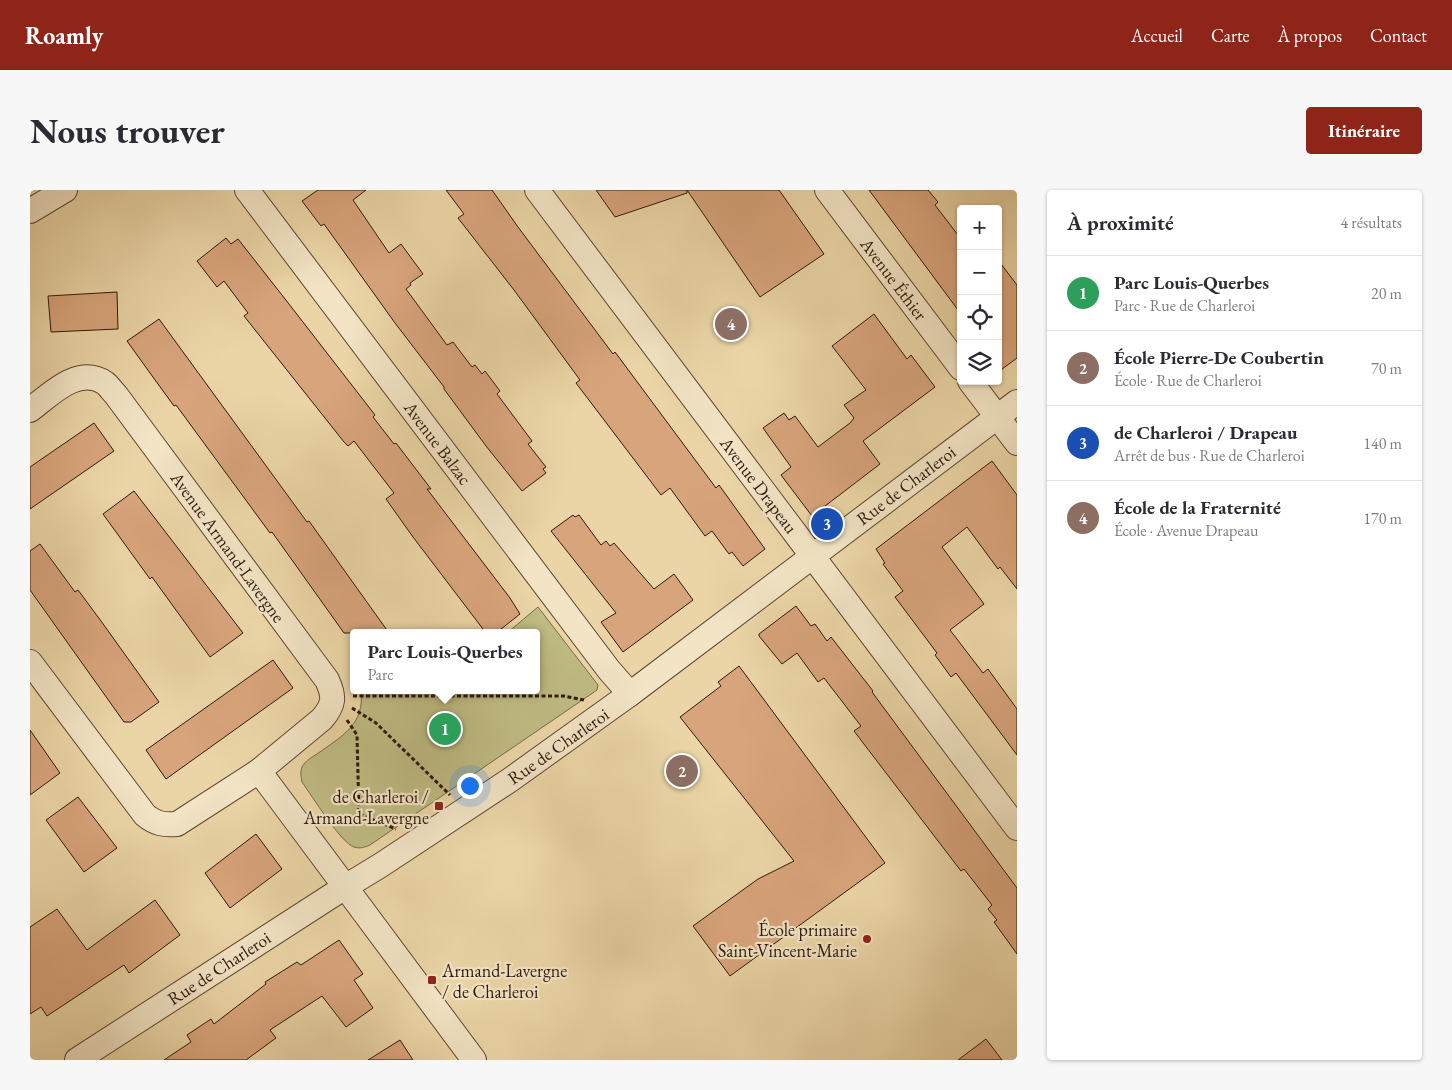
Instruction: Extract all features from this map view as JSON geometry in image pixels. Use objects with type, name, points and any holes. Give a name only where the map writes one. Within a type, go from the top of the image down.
[{"type":"street","points":[[30,211],[65,190]]},
{"type":"street","name":"Avenue Balzac","points":[[247,190],[609,670],[622,700]]},
{"type":"street","name":"Avenue Drapeau","points":[[537,190],[1017,828]]},
{"type":"street","name":"Avenue Éthier","points":[[827,190],[957,363]]},
{"type":"street","name":"Avenue Armand-Lavergne","points":[[30,410],[75,378],[89,377],[104,383],[116,395],[327,680],[332,696]]},
{"type":"street","points":[[973,385],[1017,443]]},
{"type":"street","name":"Rue de Charleroi","points":[[77,1060],[345,887],[381,866],[510,780],[622,700],[1017,402]]},
{"type":"street","points":[[30,662],[145,815],[154,822],[165,825],[177,824],[259,771],[322,719],[330,710],[332,696]]},
{"type":"street","points":[[259,771],[474,1060]]},
{"type":"path","points":[[332,696],[564,696],[622,700]]},
{"type":"path","points":[[332,696],[376,723],[466,809]]},
{"type":"path","points":[[332,696],[357,735],[359,814],[421,839]]},
{"type":"shaded area","points":[[538,607],[598,685],[597,690],[370,845],[358,848],[348,844],[319,808],[302,782],[302,767],[307,761],[350,728],[359,712],[361,694],[540,694],[540,629],[512,629]]},
{"type":"building","points":[[318,190],[366,190],[353,200],[389,253],[401,244],[423,274],[410,283],[411,285],[406,289],[447,345],[453,342],[472,367],[475,365],[482,374],[485,371],[500,391],[497,394],[532,441],[528,444],[546,467],[543,469],[546,473],[522,491],[486,446],[324,224],[321,226],[302,201]]},
{"type":"building","points":[[446,190],[492,190],[613,354],[615,352],[716,488],[719,485],[765,549],[743,566],[732,552],[729,554],[712,531],[705,536],[670,488],[661,495],[576,383],[580,380],[458,218],[464,214]]},
{"type":"building","points":[[596,190],[687,190],[687,193],[615,217]]},
{"type":"building","points":[[687,190],[779,190],[824,254],[760,297]]},
{"type":"building","points":[[869,190],[928,190],[938,202],[935,205],[957,234],[957,309]]},
{"type":"building","points":[[226,238],[231,244],[238,239],[375,415],[373,417],[394,444],[396,443],[431,489],[427,489],[510,598],[520,614],[501,629],[483,629],[386,499],[394,493],[354,441],[348,446],[344,442],[244,316],[248,313],[224,281],[217,287],[197,261]]},
{"type":"building","points":[[1002,265],[1017,285],[1017,358],[1002,369]]},
{"type":"building","points":[[117,292],[118,329],[51,332],[48,296]]},
{"type":"building","points":[[874,314],[907,359],[911,355],[935,387],[863,441],[880,464],[812,516],[781,475],[791,467],[763,428],[784,413],[789,420],[795,416],[818,447],[850,423],[854,418],[844,405],[866,390],[832,346]]},
{"type":"building","points":[[159,319],[307,522],[309,521],[386,629],[350,629],[350,633],[344,633],[272,532],[270,533],[127,341]]},
{"type":"building","points":[[94,423],[114,451],[30,509],[30,467]]},
{"type":"building","points":[[992,461],[1017,495],[1017,589],[1000,567],[998,569],[967,527],[942,547],[984,604],[950,630],[983,673],[988,669],[1017,709],[1017,755],[956,673],[951,677],[935,655],[937,653],[895,597],[903,591],[883,564],[885,563],[876,549]]},
{"type":"building","points":[[134,491],[243,633],[210,657],[103,514]]},
{"type":"building","points":[[573,515],[575,517],[579,515],[601,545],[606,541],[610,546],[614,543],[654,589],[674,574],[693,600],[623,652],[601,622],[616,613],[551,531]]},
{"type":"building","points":[[40,544],[75,592],[78,590],[159,702],[131,722],[124,722],[30,590],[30,551]]},
{"type":"building","points":[[796,606],[811,626],[815,624],[827,641],[831,637],[873,691],[1017,888],[1017,954],[994,922],[997,920],[988,909],[992,905],[964,869],[961,871],[854,731],[861,726],[824,678],[818,682],[797,653],[782,664],[759,636],[759,634]]},
{"type":"building","points":[[273,660],[293,688],[166,779],[146,750]]},
{"type":"building","points":[[739,666],[885,863],[730,976],[693,926],[758,879],[794,861],[680,717],[721,686],[718,682]]},
{"type":"building","points":[[30,730],[60,773],[30,795]]},
{"type":"building","points":[[78,797],[117,848],[84,872],[46,820]]},
{"type":"building","points":[[256,834],[282,869],[230,908],[205,873]]},
{"type":"building","points":[[155,900],[180,935],[129,973],[124,965],[47,1016],[41,1007],[30,1014],[30,927],[57,909],[87,950]]},
{"type":"building","points":[[339,940],[363,974],[354,980],[373,1008],[346,1027],[322,996],[270,1030],[276,1038],[246,1060],[164,1060],[191,1042],[187,1035],[211,1019],[214,1024],[266,984],[265,982],[297,962],[301,965]]},
{"type":"building","points":[[986,1039],[1002,1060],[958,1060]]},
{"type":"building","points":[[400,1040],[413,1060],[368,1060]]},
{"type":"place","name":"École de la Fraternité","points":[[731,324]]},
{"type":"place","name":"de Charleroi / Drapeau","points":[[827,524]]},
{"type":"place","name":"Parc Louis-Querbes","points":[[445,729]]},
{"type":"place","name":"École Pierre-De Coubertin","points":[[682,771]]},
{"type":"place","name":"de Charleroi / Armand-Lavergne","points":[[439,806]]},
{"type":"place","name":"École primaire Saint-Vincent-Marie","points":[[867,939]]},
{"type":"place","name":"Armand-Lavergne / de Charleroi","points":[[432,980]]}]
